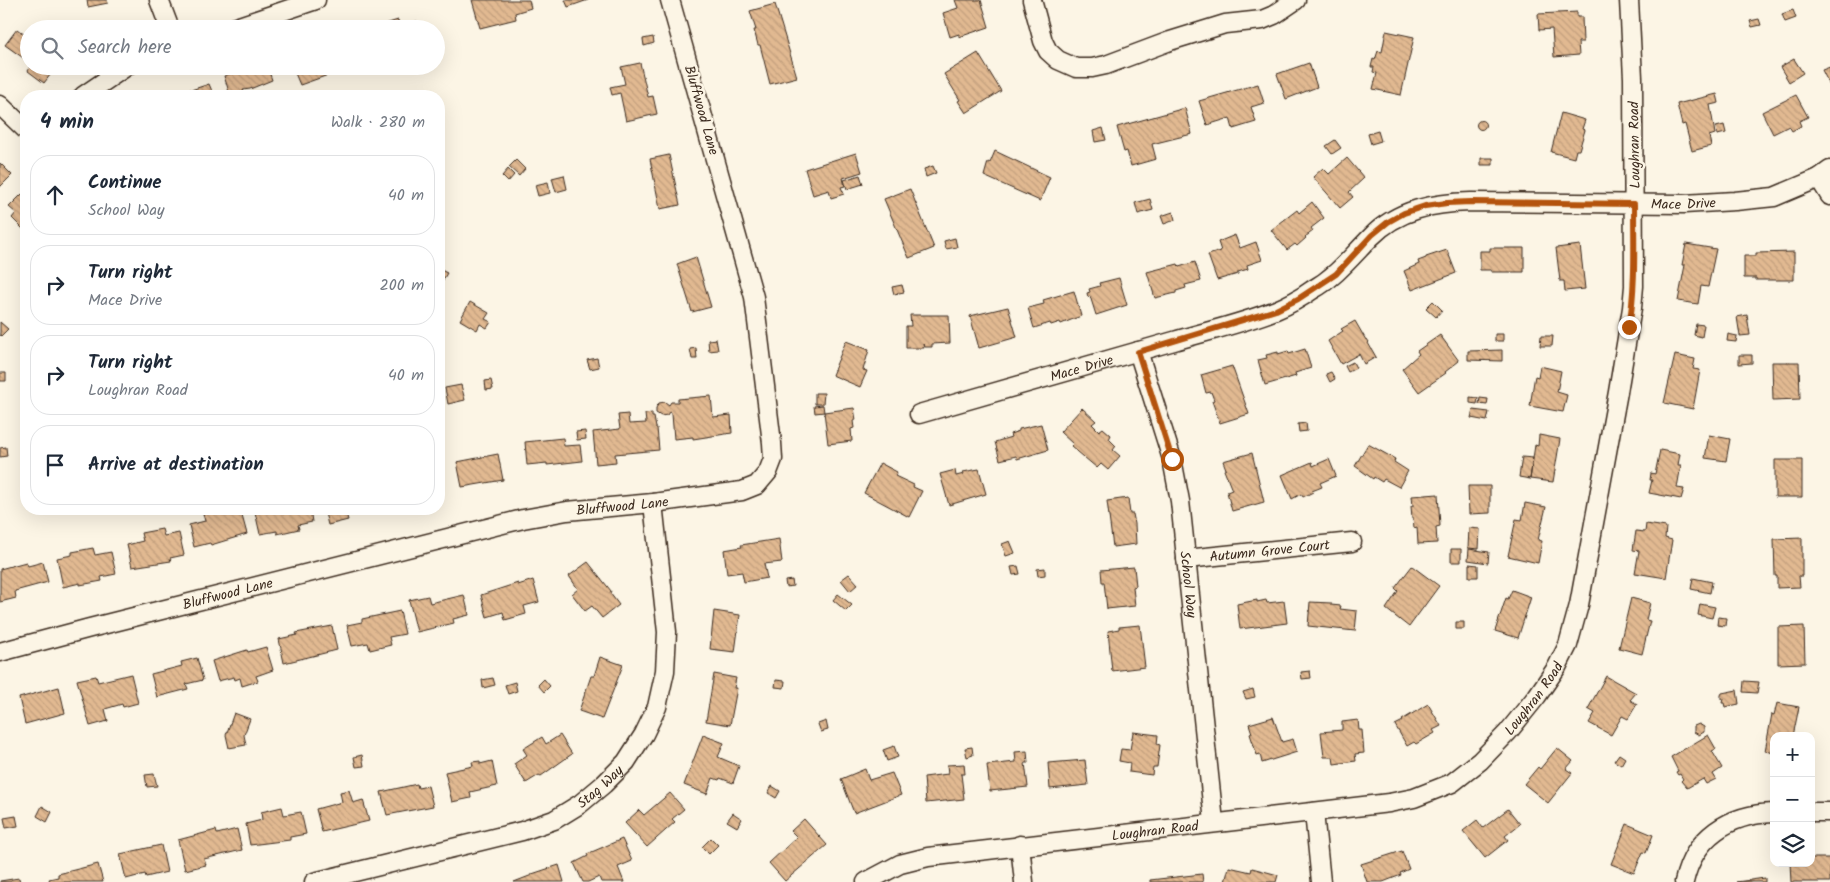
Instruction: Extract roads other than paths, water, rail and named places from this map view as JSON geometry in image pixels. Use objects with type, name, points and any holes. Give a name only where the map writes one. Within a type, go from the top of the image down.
[{"type":"street","points":[[159,0],[167,20]]},
{"type":"street","points":[[257,20],[316,0]]},
{"type":"street","name":"Bluffwood Lane","points":[[0,652],[523,519],[567,511],[652,503],[742,491],[757,485],[768,472],[773,459],[754,296],[670,0]]},
{"type":"street","points":[[1032,0],[1048,51],[1058,60],[1076,68],[1092,68],[1106,65],[1170,40],[1225,24],[1262,20],[1274,15],[1296,0]]},
{"type":"street","name":"Loughran Road","points":[[866,882],[900,864],[928,857],[1214,822],[1314,812],[1414,798],[1452,783],[1480,760],[1508,732],[1537,696],[1568,645],[1579,605],[1632,308],[1634,204],[1633,78],[1629,0]]},
{"type":"street","points":[[92,90],[114,75]]},
{"type":"street","points":[[0,105],[20,124]]},
{"type":"street","points":[[1824,174],[1830,196]]},
{"type":"street","name":"Mace Drive","points":[[919,414],[1138,352],[1276,310],[1298,299],[1336,274],[1372,235],[1388,222],[1404,213],[1425,206],[1471,202],[1693,203],[1774,197],[1824,174]]},
{"type":"street","name":"School Way","points":[[1138,352],[1172,459],[1180,500],[1214,822]]},
{"type":"street","name":"Stag Way","points":[[314,882],[339,879],[522,831],[554,820],[580,804],[626,762],[644,734],[657,707],[664,671],[667,632],[652,503]]},
{"type":"street","name":"Autumn Grove Court","points":[[1186,559],[1352,542]]},
{"type":"street","points":[[1314,812],[1321,882]]},
{"type":"street","points":[[1815,812],[1830,812]]},
{"type":"street","points":[[1684,882],[1689,864],[1699,847],[1723,826],[1756,814],[1770,813]]},
{"type":"street","points":[[1020,845],[1024,882]]}]
